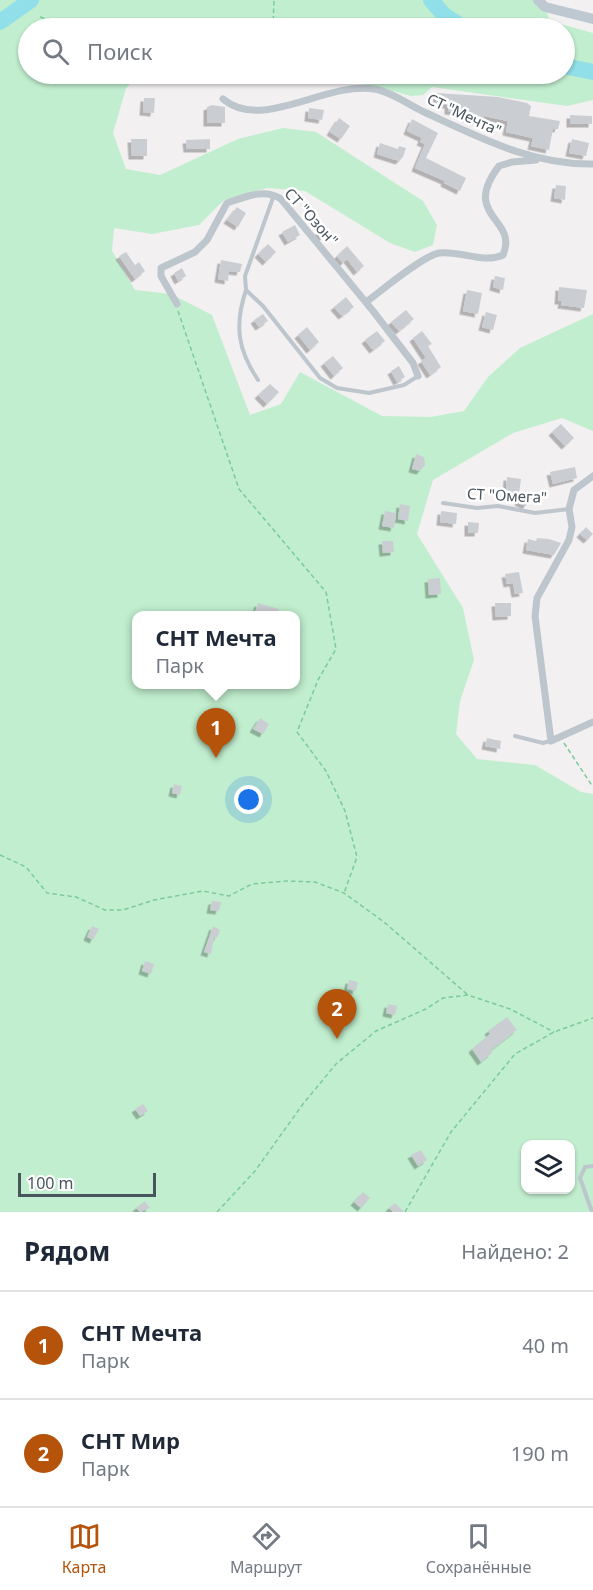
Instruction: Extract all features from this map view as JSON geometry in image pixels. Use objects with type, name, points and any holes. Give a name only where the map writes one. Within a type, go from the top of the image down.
[{"type":"street","points":[[538,0],[545,7],[593,20]]},
{"type":"street","name":"СТ \"Мечта\"","points":[[223,99],[235,106],[251,110],[272,109],[320,94],[374,88],[510,151],[542,160],[593,164]]},
{"type":"street","points":[[366,302],[436,253],[455,252],[486,258],[503,255],[508,243],[506,234],[484,203],[484,194],[499,166],[512,162],[542,160]]},
{"type":"street","name":"СТ \"Озон\"","points":[[177,304],[161,276],[161,268],[195,252],[207,240],[227,203],[264,193],[274,195],[281,199],[366,302],[413,363],[418,376]]},
{"type":"street","points":[[593,476],[574,490],[569,509],[572,527],[569,540],[537,598],[535,616],[551,741],[593,723]]},
{"type":"lane","points":[[258,380],[239,345],[242,303],[246,290],[245,276],[274,195]]},
{"type":"lane","points":[[246,290],[262,306],[320,378],[337,388],[369,393],[404,385],[418,376]]},
{"type":"lane","name":"СТ \"Омега\"","points":[[443,503],[477,508],[498,506],[534,513],[569,509]]},
{"type":"lane","points":[[515,736],[543,743],[551,741]]},
{"type":"lane","points":[[592,1212],[580,1178],[585,1167],[593,1166]]},
{"type":"path","points":[[273,18],[274,0]]},
{"type":"path","points":[[177,304],[239,489],[326,592],[336,649],[318,680],[297,732],[326,771],[345,811],[357,857],[344,893]]},
{"type":"path","points":[[561,738],[593,787]]},
{"type":"path","points":[[0,855],[26,867],[46,893],[76,897],[105,910],[123,910],[154,900],[203,891],[229,896],[252,884],[287,881],[315,882],[344,893],[429,958],[468,995],[510,1009],[555,1032]]},
{"type":"path","points":[[217,1212],[255,1171],[303,1104],[336,1064],[359,1042],[376,1031],[426,1009],[443,998],[468,995]]},
{"type":"path","points":[[405,1212],[451,1132],[515,1054],[555,1032],[593,1018]]},
{"type":"green space","points":[[0,0],[542,0],[549,18],[18,18],[18,84],[130,84],[126,88],[113,133],[126,169],[160,175],[238,139],[283,128],[316,132],[423,201],[437,225],[433,245],[415,252],[390,243],[305,191],[267,188],[224,200],[199,225],[152,234],[114,228],[112,251],[135,290],[171,294],[212,315],[250,415],[281,404],[300,372],[382,416],[431,417],[464,411],[488,377],[520,348],[593,314],[593,431],[562,418],[513,433],[433,480],[417,534],[463,608],[474,660],[460,701],[456,734],[477,759],[535,765],[581,792],[593,794],[593,1212],[0,1212]]},
{"type":"green space","points":[[575,28],[593,33],[593,100],[567,106],[432,87],[423,95],[411,96],[361,84],[575,84]]},
{"type":"building","points":[[437,93],[498,97],[527,103],[531,106],[529,116],[560,121],[558,129],[553,129],[549,150],[531,146],[533,138],[506,132],[508,121],[484,116],[483,122],[464,118],[465,113],[448,111],[448,105],[436,104]]},
{"type":"building","points":[[144,98],[155,98],[154,113],[143,112]]},
{"type":"building","points":[[212,105],[225,107],[225,123],[207,123],[207,107]]},
{"type":"building","points":[[309,108],[324,110],[322,120],[308,118]]},
{"type":"building","points":[[570,115],[592,116],[592,124],[570,124]]},
{"type":"building","points":[[339,118],[350,126],[341,139],[330,132]]},
{"type":"building","points":[[412,119],[438,133],[426,158],[466,178],[460,191],[444,183],[445,181],[415,168],[425,144],[420,142],[422,138],[407,131]]},
{"type":"building","points":[[131,139],[147,139],[147,156],[132,156]]},
{"type":"building","points":[[210,139],[210,149],[187,149],[186,140]]},
{"type":"building","points":[[572,139],[589,143],[586,156],[569,153]]},
{"type":"building","points":[[380,143],[398,149],[399,146],[406,148],[403,157],[399,161],[377,154]]},
{"type":"building","points":[[556,185],[566,186],[565,200],[554,198]]},
{"type":"building","points":[[237,207],[246,213],[238,227],[227,220]]},
{"type":"building","points":[[295,225],[300,235],[288,242],[282,232]]},
{"type":"building","points":[[324,226],[329,232],[322,238],[317,233]]},
{"type":"building","points":[[268,244],[276,252],[266,262],[258,254]]},
{"type":"building","points":[[347,246],[364,266],[357,272],[347,259],[343,263],[337,256]]},
{"type":"building","points":[[126,252],[135,265],[139,262],[145,271],[135,279],[119,256]]},
{"type":"building","points":[[221,260],[242,264],[240,272],[229,271],[228,281],[218,279]]},
{"type":"building","points":[[182,268],[186,276],[178,281],[174,273]]},
{"type":"building","points":[[495,276],[505,278],[503,290],[493,287]]},
{"type":"building","points":[[559,287],[587,290],[584,308],[561,305],[562,301],[558,301]]},
{"type":"building","points":[[467,290],[482,293],[478,314],[463,311]]},
{"type":"building","points":[[346,297],[354,307],[342,316],[334,307]]},
{"type":"building","points":[[406,310],[414,319],[399,331],[391,322]]},
{"type":"building","points":[[486,312],[497,315],[493,330],[482,327]]},
{"type":"building","points":[[263,314],[268,321],[259,327],[254,320]]},
{"type":"building","points":[[307,327],[319,342],[310,350],[298,335]]},
{"type":"building","points":[[377,331],[385,341],[373,350],[365,340]]},
{"type":"building","points":[[422,331],[432,344],[428,346],[441,367],[430,375],[421,361],[426,358],[413,338]]},
{"type":"building","points":[[333,356],[343,368],[334,376],[324,363]]},
{"type":"building","points":[[399,366],[405,377],[397,382],[391,371]]},
{"type":"building","points":[[270,384],[279,392],[267,404],[258,395]]},
{"type":"building","points":[[561,424],[574,438],[565,446],[552,432]]},
{"type":"building","points":[[416,454],[424,457],[425,465],[420,471],[412,469]]},
{"type":"building","points":[[575,467],[577,478],[553,484],[550,472]]},
{"type":"building","points":[[507,477],[521,479],[519,493],[506,491]]},
{"type":"building","points":[[525,491],[532,496],[526,506],[518,502]]},
{"type":"building","points":[[400,504],[410,506],[408,521],[398,519]]},
{"type":"building","points":[[385,511],[396,513],[394,528],[382,526]]},
{"type":"building","points":[[441,511],[457,513],[456,524],[440,522]]},
{"type":"building","points":[[468,522],[479,523],[478,533],[468,533]]},
{"type":"building","points":[[586,527],[593,534],[587,540],[580,534]]},
{"type":"building","points":[[537,538],[561,543],[554,555],[526,550],[528,539],[536,541]]},
{"type":"building","points":[[382,541],[393,541],[394,552],[383,553]]},
{"type":"building","points":[[519,572],[523,593],[515,594],[513,583],[507,584],[505,574]]},
{"type":"building","points":[[440,578],[441,594],[429,595],[428,579]]},
{"type":"building","points":[[258,603],[279,609],[278,611],[255,611]]},
{"type":"building","points":[[495,603],[511,603],[511,616],[496,617]]},
{"type":"building","points":[[260,718],[269,724],[263,734],[253,729]]},
{"type":"building","points":[[487,738],[501,741],[500,749],[485,746]]},
{"type":"building","points":[[174,784],[182,786],[180,795],[172,793]]},
{"type":"building","points":[[212,901],[221,902],[219,911],[210,910]]},
{"type":"building","points":[[92,926],[99,929],[93,940],[87,937]]},
{"type":"building","points":[[213,926],[220,930],[217,938],[214,937],[211,954],[204,952]]},
{"type":"building","points":[[145,961],[154,964],[151,974],[142,971]]},
{"type":"building","points":[[349,980],[358,982],[356,991],[347,989]]},
{"type":"building","points":[[388,1004],[397,1006],[395,1015],[386,1013]]},
{"type":"building","points":[[507,1017],[517,1030],[490,1051],[492,1053],[481,1062],[472,1049],[490,1034],[488,1031]]},
{"type":"building","points":[[143,1104],[148,1111],[140,1116],[135,1109]]},
{"type":"building","points":[[421,1150],[427,1160],[418,1166],[411,1155]]},
{"type":"building","points":[[363,1192],[370,1198],[361,1208],[354,1202]]},
{"type":"building","points":[[145,1201],[150,1208],[140,1212],[136,1208]]},
{"type":"building","points":[[395,1203],[404,1212],[393,1212],[389,1208]]},
{"type":"waterway","points":[[0,22],[31,0]]},
{"type":"waterway","points":[[431,0],[449,18]]},
{"type":"waterway","points":[[575,68],[593,72]]},
{"type":"place","name":"СНТ Мечта","points":[[216,758]]},
{"type":"place","name":"СНТ Мир","points":[[337,1039]]}]
